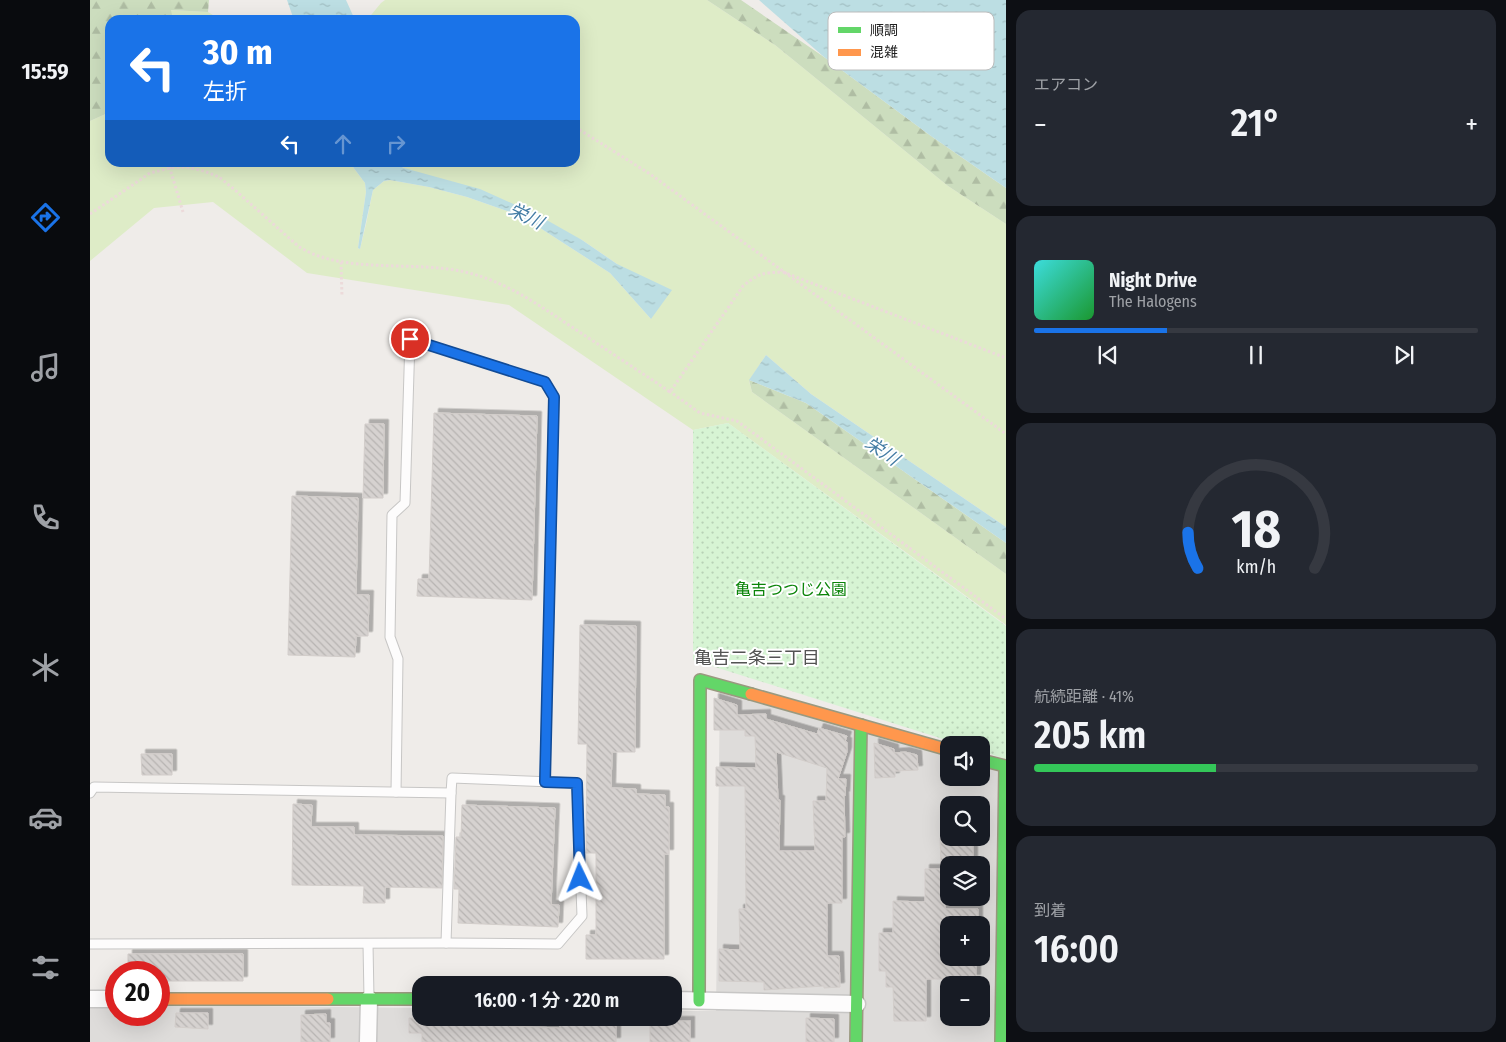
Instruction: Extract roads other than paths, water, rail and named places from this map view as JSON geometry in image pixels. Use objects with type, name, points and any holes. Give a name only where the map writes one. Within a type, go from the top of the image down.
[{"type":"street","points":[[699,1001],[700,680],[940,747]]},
{"type":"street","points":[[856,1042],[861,725]]},
{"type":"street","points":[[990,762],[1005,766],[1001,1042]]},
{"type":"street","points":[[90,999],[105,999]]},
{"type":"street","points":[[170,999],[412,1000]]},
{"type":"street","points":[[368,1042],[369,999]]},
{"type":"street","points":[[682,1000],[857,1004]]},
{"type":"lane","points":[[396,792],[398,659],[390,637],[392,515],[405,503],[410,339],[545,382],[554,397],[545,782]]},
{"type":"lane","points":[[90,944],[558,944],[582,916],[577,783],[452,778],[446,943]]},
{"type":"lane","points":[[90,793],[94,787],[451,792]]},
{"type":"lane","points":[[368,944],[369,999]]},
{"type":"water","points":[[287,0],[346,0],[353,15],[292,15]]},
{"type":"water","points":[[759,0],[1006,0],[1006,188],[842,70],[994,70],[994,12],[828,12],[828,60]]},
{"type":"water","name":"栄川","points":[[353,167],[402,167],[480,189],[536,214],[582,240],[617,264],[672,290],[651,319],[610,273],[537,226],[507,211],[467,197],[429,187],[390,180],[384,181],[373,190],[360,249],[358,248],[366,192],[365,183]]},
{"type":"water","name":"栄川","points":[[766,355],[811,394],[1006,527],[1006,543],[806,403],[749,380]]},
{"type":"district","name":"亀吉二条三丁目","points":[[757,658]]},
{"type":"park label","name":"亀吉つつじ公園","points":[[791,589]]}]
